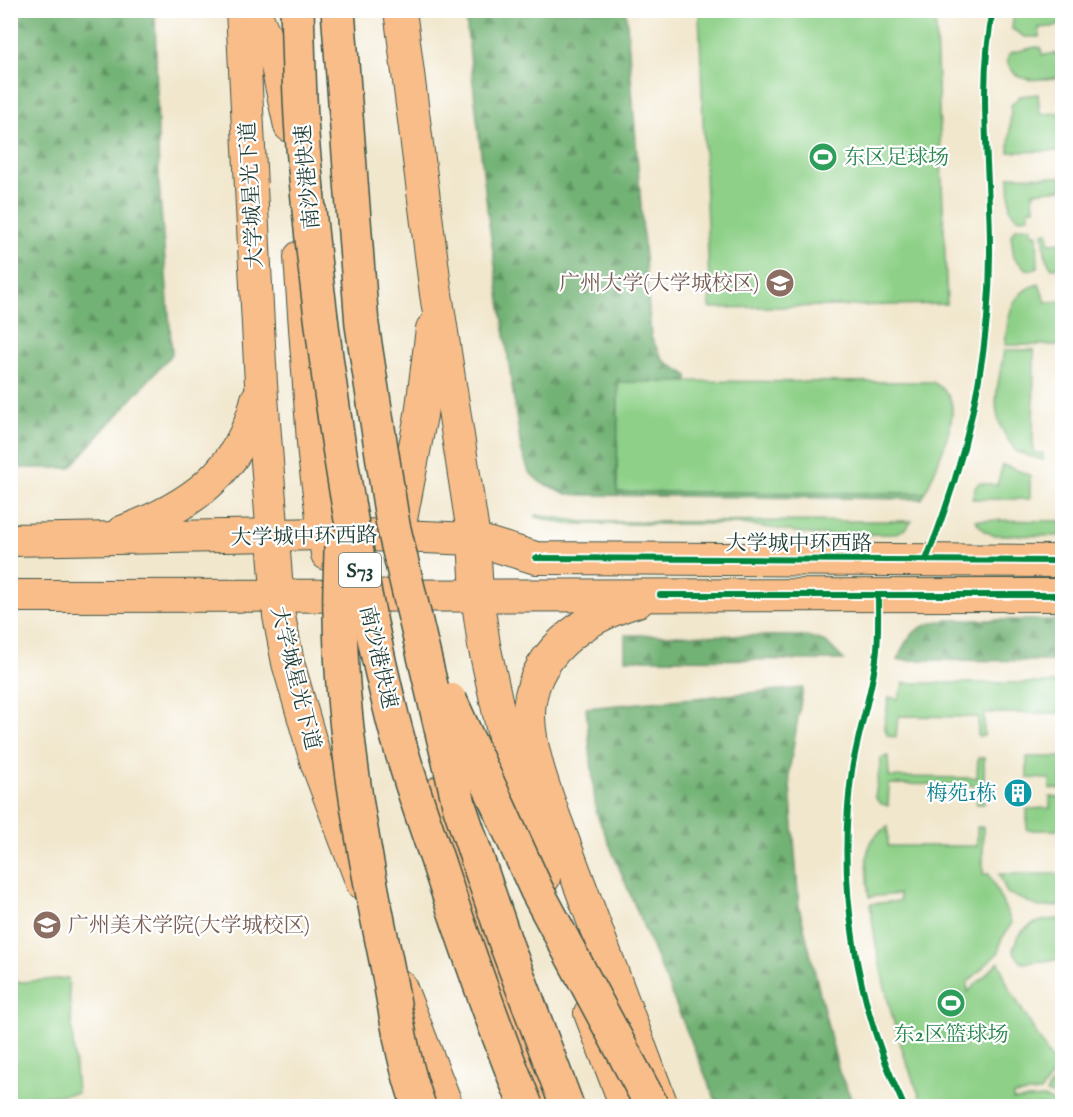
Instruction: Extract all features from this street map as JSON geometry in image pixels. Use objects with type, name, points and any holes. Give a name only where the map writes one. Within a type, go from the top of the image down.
[{"type":"highway","name":"南沙港快速","points":[[297,10],[303,155],[324,346],[342,472],[362,582],[405,763],[458,928],[526,1107]]},
{"type":"highway","name":"南沙港快速","points":[[338,10],[362,325],[393,525],[460,808],[506,944],[567,1107]]},
{"type":"highway","points":[[342,472],[339,614],[345,705],[369,880],[398,1030],[419,1107]]},
{"type":"highway","points":[[421,637],[537,891],[652,1107]]},
{"type":"main road","name":"大学城星光下道","points":[[242,10],[261,384],[276,595],[288,663],[317,764],[447,1107]]},
{"type":"main road","points":[[254,10],[276,62],[290,117],[306,376],[324,534],[390,959]]},
{"type":"main road","points":[[400,10],[436,294],[474,539],[477,595],[492,685],[528,827],[592,1020],[626,1107]]},
{"type":"main road","points":[[436,294],[421,415],[398,536],[405,596],[420,700],[452,836],[506,1003],[543,1107]]},
{"type":"main road","points":[[103,539],[174,511],[215,479],[229,463],[249,428],[261,384]]},
{"type":"main road","name":"大学城中环西路","points":[[10,540],[324,534],[474,539],[536,558],[1062,561]]},
{"type":"main road","points":[[660,595],[619,607],[573,632],[558,646],[535,680],[529,717],[542,780],[554,816],[625,1001],[662,1107]]},
{"type":"main road","points":[[10,596],[1062,596]]},
{"type":"green space","points":[[11,10],[155,11],[159,183],[172,354],[70,468],[11,468]]},
{"type":"green space","points":[[465,11],[626,11],[651,337],[663,360],[688,376],[688,382],[618,382],[617,492],[925,493],[922,499],[567,494],[540,482],[529,472],[521,449],[488,216]]},
{"type":"green space","name":"东区足球场","points":[[699,11],[935,11],[947,304],[710,308]]},
{"type":"green space","points":[[1014,11],[1062,11],[1062,22],[1059,23],[1060,26],[1039,28],[1040,37],[1025,37],[1012,29]]},
{"type":"green space","points":[[1041,48],[1042,55],[1062,53],[1062,77],[1037,80],[1022,78],[1011,69],[1007,60],[1010,53]]},
{"type":"green space","points":[[1038,94],[1040,114],[1062,113],[1062,151],[1009,152],[1011,105],[1020,96]]},
{"type":"green space","points":[[1009,176],[1062,177],[1062,189],[1033,192],[1034,209],[1029,209],[1029,217],[1018,218],[1010,210]]},
{"type":"green space","points":[[1031,226],[1032,234],[1037,234],[1038,267],[1033,270],[1026,269],[1014,258],[1011,235],[1016,228]]},
{"type":"green space","points":[[1048,232],[1049,243],[1062,242],[1062,267],[1052,268],[1046,259],[1043,233]]},
{"type":"green space","points":[[1039,284],[1046,302],[1062,301],[1062,345],[1005,345],[1012,307],[1021,293]]},
{"type":"green space","points":[[1004,350],[1034,350],[1033,444],[1035,453],[1043,453],[1043,460],[1017,452],[1007,439],[997,415],[997,392]]},
{"type":"green space","points":[[618,381],[932,382],[948,395],[952,416],[943,450],[925,493],[617,492]]},
{"type":"green space","points":[[1003,465],[1030,475],[1030,499],[972,499],[979,483],[997,485]]},
{"type":"green space","points":[[536,515],[583,522],[912,521],[905,529],[894,534],[816,535],[743,524],[566,524],[536,517]]},
{"type":"green space","points":[[975,520],[1062,521],[1062,536],[993,535],[984,531]]},
{"type":"green space","points":[[947,620],[1062,620],[1062,661],[898,660],[905,643],[915,631],[929,624]]},
{"type":"green space","points":[[625,635],[807,636],[826,642],[844,660],[625,659]]},
{"type":"green space","points":[[904,683],[1062,683],[1062,713],[984,713],[984,736],[978,736],[978,717],[898,716],[896,737],[888,736],[884,726],[889,697],[898,699]]},
{"type":"green space","points":[[803,688],[789,772],[799,907],[839,1072],[855,1106],[718,1106],[596,812],[586,708]]},
{"type":"green space","points":[[888,756],[889,777],[977,778],[978,758],[984,758],[984,804],[977,804],[977,785],[889,784],[888,806],[880,803],[875,797],[881,758]]},
{"type":"green space","points":[[1027,757],[1062,757],[1062,789],[1050,789],[1050,779],[1027,778]]},
{"type":"green space","points":[[1050,797],[1062,797],[1062,830],[1027,830],[1027,809],[1050,808]]},
{"type":"green space","points":[[888,827],[888,846],[977,846],[977,827],[983,827],[983,874],[989,874],[1012,923],[1001,940],[999,952],[967,983],[968,992],[999,962],[1008,986],[1057,1069],[1040,1092],[1013,1095],[1013,1100],[1044,1098],[1062,1104],[1062,1106],[924,1106],[905,1057],[883,982],[870,904],[900,901],[899,894],[869,897],[866,867],[869,848],[879,833]]},
{"type":"green space","points":[[999,874],[1062,874],[1062,906],[1039,907],[1007,893]]},
{"type":"green space","points":[[1062,919],[1062,959],[1022,963],[1013,951],[1025,929],[1045,920]]},
{"type":"green space","points":[[68,978],[77,1093],[29,1098],[29,1106],[11,1106],[11,983]]},
{"type":"green space","points":[[1059,1072],[1062,1078],[1062,1098],[1046,1093]]},
{"type":"cycle path","points":[[926,560],[941,522],[965,445],[981,367],[986,327],[990,246],[985,98],[988,39],[993,10]]},
{"type":"cycle path","points":[[536,558],[1062,561]]},
{"type":"cycle path","points":[[660,595],[1062,595]]},
{"type":"cycle path","points":[[878,595],[876,659],[852,770],[846,856],[854,942],[862,984],[873,1026],[904,1106]]},
{"type":"place","name":"东区足球场","points":[[823,157]]},
{"type":"place","name":"广州大学(大学城校区)","points":[[780,283]]},
{"type":"place","name":"梅苑1栋","points":[[1018,793]]},
{"type":"place","name":"广州美术学院(大学城校区)","points":[[47,925]]},
{"type":"place","name":"东2区篮球场","points":[[951,1003]]}]
